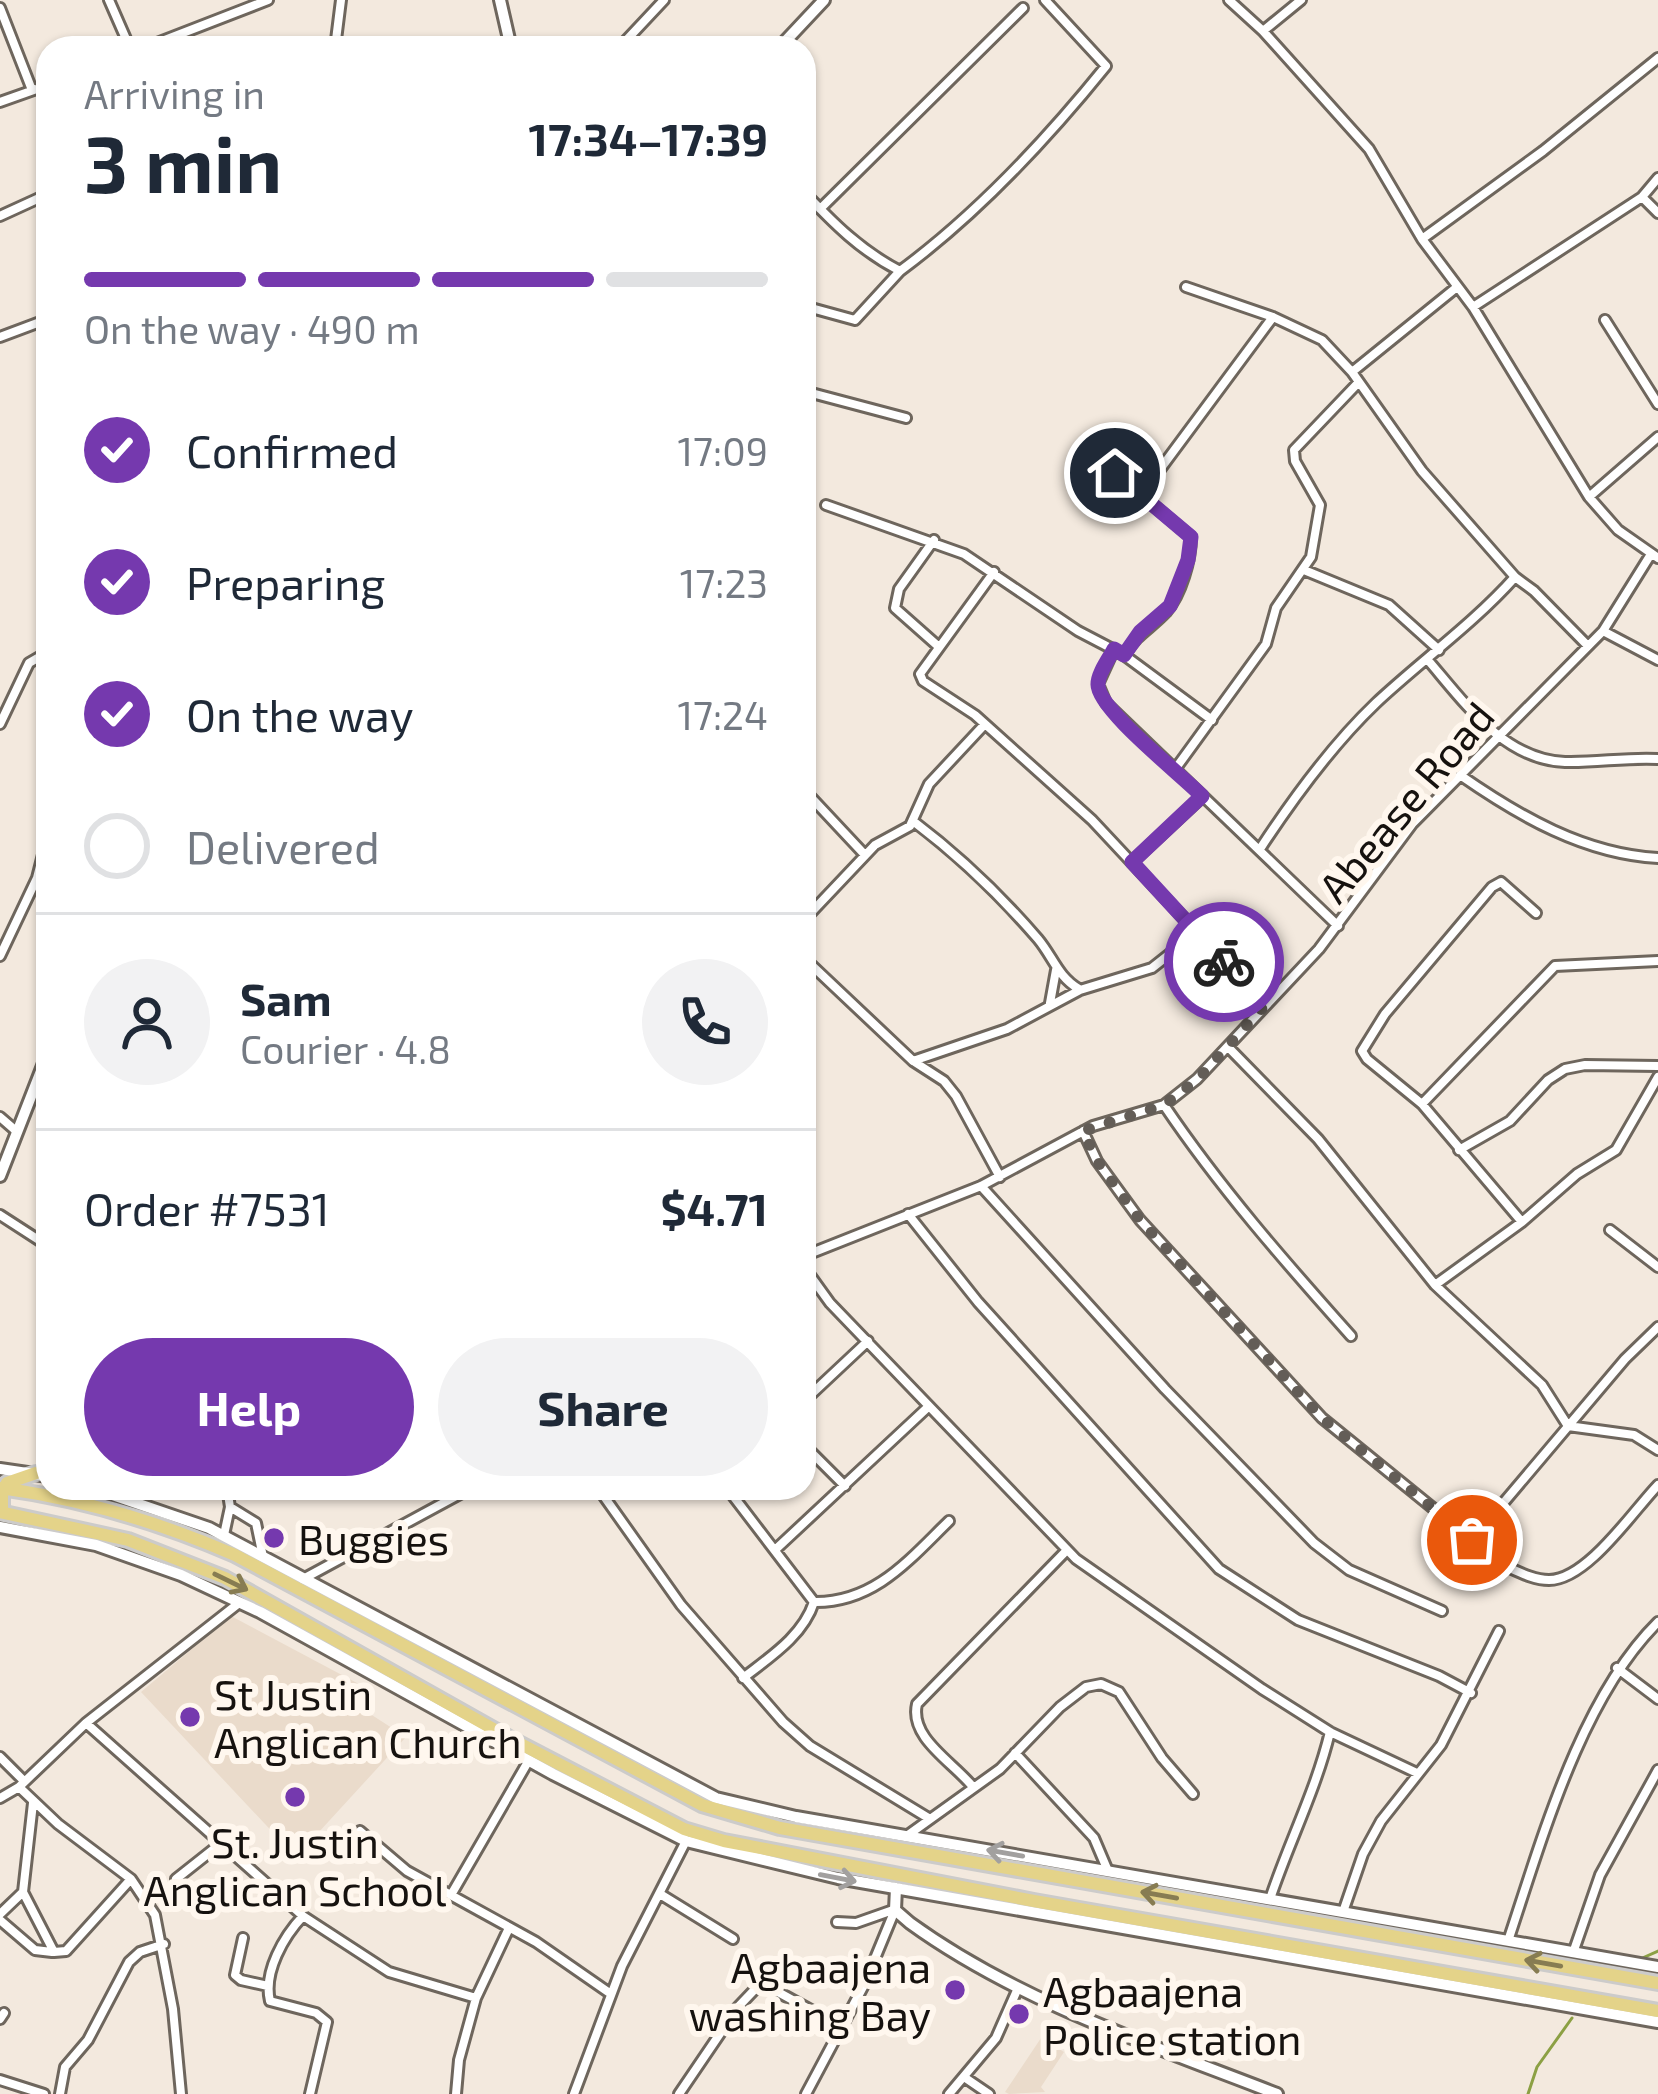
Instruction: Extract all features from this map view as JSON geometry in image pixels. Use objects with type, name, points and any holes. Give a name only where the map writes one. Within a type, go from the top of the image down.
[{"type":"main road","points":[[36,1475],[12,1479],[2,1488],[1,1512],[136,1550],[267,1600],[616,1799],[684,1828],[724,1841],[1034,1901],[1658,2011]]},
{"type":"main road","points":[[2,1488],[36,1495]]},
{"type":"main road","points":[[61,1500],[190,1528],[702,1805],[780,1828],[1658,1983]]},
{"type":"main road","points":[[945,1858],[948,1843]]},
{"type":"main road","points":[[1034,1901],[1039,1875]]},
{"type":"main road","points":[[1312,1948],[1319,1935],[1318,1923]]},
{"type":"street","points":[[109,0],[125,36]]},
{"type":"street","points":[[227,0],[233,14]]},
{"type":"street","points":[[175,36],[268,0]]},
{"type":"street","points":[[336,36],[341,0]]},
{"type":"street","points":[[501,0],[508,36]]},
{"type":"street","points":[[630,36],[664,0]]},
{"type":"street","points":[[790,36],[824,0]]},
{"type":"street","points":[[816,309],[855,320],[900,271],[1000,183],[1106,66],[1045,0]]},
{"type":"street","points":[[1228,0],[1263,31],[1369,149],[1589,497],[1618,530],[1654,556]]},
{"type":"street","points":[[1263,31],[1300,0]]},
{"type":"street","points":[[0,8],[32,90]]},
{"type":"street","points":[[820,209],[1023,8]]},
{"type":"street","points":[[1422,239],[1543,151],[1658,58]]},
{"type":"street","points":[[0,102],[36,89]]},
{"type":"street","points":[[1473,307],[1642,197],[1658,178]]},
{"type":"street","points":[[1642,197],[1658,213]]},
{"type":"street","points":[[0,216],[36,200]]},
{"type":"street","points":[[816,205],[866,250],[900,271]]},
{"type":"street","points":[[1186,287],[1273,316],[1322,340],[1352,371],[1421,471],[1515,577],[1588,646]]},
{"type":"street","points":[[1352,371],[1457,287]]},
{"type":"street","points":[[1141,495],[1273,316]]},
{"type":"street","points":[[1604,320],[1658,404]]},
{"type":"street","points":[[0,337],[36,324]]},
{"type":"street","points":[[1176,768],[1266,644],[1276,608],[1311,556],[1320,506],[1295,461],[1294,450],[1357,384]]},
{"type":"street","points":[[816,394],[906,418]]},
{"type":"street","points":[[1589,497],[1658,437]]},
{"type":"street","points":[[1088,443],[1141,495],[1187,530],[1191,548],[1170,606],[1119,652],[1098,684],[1100,694],[1337,926]]},
{"type":"street","points":[[826,505],[934,540],[994,572],[1078,631],[1119,652],[1212,720]]},
{"type":"street","points":[[934,540],[895,598],[900,616],[939,647]]},
{"type":"street","name":"Abease Road","points":[[816,1251],[981,1186],[1083,1131],[1164,1105],[1198,1079],[1337,926],[1398,842],[1603,631],[1654,556]]},
{"type":"street","points":[[1304,569],[1389,604],[1439,650]]},
{"type":"street","points":[[994,572],[920,674],[923,681],[985,724],[1092,820],[1265,1005]]},
{"type":"street","points":[[1260,849],[1329,753],[1378,701],[1515,577]]},
{"type":"street","points":[[1603,631],[1658,660]]},
{"type":"street","points":[[0,724],[29,663],[36,659]]},
{"type":"street","points":[[1426,659],[1517,751],[1545,760],[1658,759]]},
{"type":"street","points":[[816,907],[865,855],[913,821],[929,784],[985,724]]},
{"type":"street","points":[[1460,775],[1546,827],[1629,855],[1658,857]]},
{"type":"street","points":[[1132,862],[1202,796]]},
{"type":"street","points":[[816,804],[865,855]]},
{"type":"street","points":[[913,821],[969,868],[1038,939],[1056,969],[1080,990]]},
{"type":"street","points":[[0,956],[36,880]]},
{"type":"street","points":[[1522,1222],[1422,1104],[1363,1051],[1368,1037],[1492,887],[1501,882],[1509,886],[1536,913]]},
{"type":"street","points":[[913,1061],[1007,1029],[1080,990],[1152,968],[1196,934]]},
{"type":"street","points":[[1422,1104],[1555,966],[1658,961]]},
{"type":"street","points":[[816,969],[913,1061],[944,1081],[1000,1177]]},
{"type":"street","points":[[1050,1004],[1056,969]]},
{"type":"street","points":[[1228,1046],[1318,1138],[1435,1285],[1542,1385],[1568,1426],[1634,1435],[1658,1450]]},
{"type":"street","points":[[1459,1150],[1510,1121],[1548,1080],[1565,1069],[1658,1066]]},
{"type":"street","points":[[1435,1285],[1622,1144],[1658,1077]]},
{"type":"street","points":[[0,1176],[36,1081]]},
{"type":"street","points":[[1164,1105],[1264,1239],[1351,1336]]},
{"type":"street","points":[[0,1117],[15,1130]]},
{"type":"street","points":[[1083,1131],[1097,1161],[1140,1220],[1306,1402],[1503,1564],[1536,1579],[1568,1577],[1587,1563],[1658,1485]]},
{"type":"street","points":[[981,1186],[1181,1406],[1314,1543],[1349,1570],[1442,1611]]},
{"type":"street","points":[[908,1214],[978,1302],[1219,1569],[1298,1620],[1471,1693]]},
{"type":"street","points":[[0,1215],[36,1238]]},
{"type":"street","points":[[1610,1230],[1658,1267]]},
{"type":"street","points":[[816,1284],[1067,1550],[1262,1689],[1330,1732],[1417,1773]]},
{"type":"street","points":[[1472,1540],[1658,1328]]},
{"type":"street","points":[[816,1389],[868,1341]]},
{"type":"street","points":[[776,1549],[928,1407]]},
{"type":"street","points":[[816,1457],[845,1486]]},
{"type":"street","points":[[0,1468],[36,1473]]},
{"type":"street","points":[[121,1500],[190,1528],[224,1535],[716,1798],[796,1817],[1658,1967]]},
{"type":"street","points":[[224,1535],[229,1500]]},
{"type":"street","points":[[303,1579],[449,1500]]},
{"type":"street","points":[[607,1500],[681,1605],[743,1678],[811,1746],[930,1819]]},
{"type":"street","points":[[737,1500],[814,1602]]},
{"type":"street","points":[[230,1507],[256,1522],[263,1557]]},
{"type":"street","points":[[814,1602],[845,1600],[881,1585],[949,1521]]},
{"type":"street","points":[[0,1527],[136,1550],[529,1760],[616,1799],[686,1841],[754,1861],[896,1888],[1658,2022]]},
{"type":"street","points":[[973,1786],[920,1732],[914,1719],[917,1704],[1067,1550]]},
{"type":"street","points":[[743,1678],[787,1642],[805,1622],[814,1602]]},
{"type":"street","points":[[0,1798],[238,1603]]},
{"type":"street","points":[[1508,1941],[1549,1820],[1616,1668],[1658,1622]]},
{"type":"street","points":[[1343,1913],[1363,1854],[1397,1796],[1441,1745],[1499,1631]]},
{"type":"street","points":[[1616,1668],[1658,1699]]},
{"type":"street","points":[[908,1836],[1000,1769],[1060,1707],[1086,1687],[1102,1684],[1119,1692],[1162,1758],[1193,1794]]},
{"type":"street","points":[[86,1723],[303,1916],[389,1972],[476,1998]]},
{"type":"street","points":[[1269,1900],[1294,1829],[1316,1785],[1330,1732]]},
{"type":"street","points":[[1015,1753],[1094,1838],[1108,1871]]},
{"type":"street","points":[[0,1757],[34,1803],[131,1879],[155,1915],[164,1944],[181,2094]]},
{"type":"street","points":[[451,1895],[529,1760]]},
{"type":"street","points":[[1573,1953],[1600,1875],[1658,1770]]},
{"type":"street","points":[[34,1803],[23,1892],[54,1952]]},
{"type":"street","points":[[360,1831],[407,1871],[536,1942],[611,1994]]},
{"type":"street","points":[[176,1879],[224,1841]]},
{"type":"street","points":[[574,2094],[622,1966],[686,1841]]},
{"type":"street","points":[[23,1892],[0,1917],[35,1950],[66,1951],[131,1879]]},
{"type":"street","points":[[806,2094],[864,1985],[895,1910],[896,1888]]},
{"type":"street","points":[[660,1894],[733,1939]]},
{"type":"street","points":[[837,1922],[856,1923],[895,1910]]},
{"type":"street","points":[[895,1910],[933,1939],[1065,2009],[1277,2094]]},
{"type":"street","points":[[303,1916],[284,1940],[268,1986],[270,2001],[316,2013],[327,2022],[310,2094]]},
{"type":"street","points":[[456,2094],[459,2060],[476,1998],[509,1928]]},
{"type":"street","points":[[243,1938],[235,1975],[268,1986]]},
{"type":"street","points":[[60,2094],[68,2060],[88,2040],[129,1962],[140,1952],[164,1944]]},
{"type":"street","points":[[680,2094],[738,2007],[758,1987],[767,1986],[839,2026]]},
{"type":"street","points":[[949,2094],[996,2038],[1018,1986]]},
{"type":"street","points":[[964,2077],[989,2094]]},
{"type":"street","points":[[0,2080],[44,2094]]},
{"type":"shaded area","name":"St. Justin Anglican School","points":[[231,1616],[372,1691],[364,1710],[406,1737],[296,1857],[141,1692]]},
{"type":"shaded area","points":[[1041,2038],[1064,2052],[1041,2087],[1045,2092],[1005,2092]]},
{"type":"waterway","points":[[1638,1960],[1658,1951]]},
{"type":"waterway","points":[[1528,2094],[1537,2067],[1572,2018]]},
{"type":"way so far","points":[[1224,962],[1265,1005],[1198,1079],[1164,1105],[1083,1131],[1097,1161],[1140,1220],[1322,1418],[1472,1540]]},
{"type":"place","name":"Buggies","points":[[274,1538]]},
{"type":"place","name":"St Justin Anglican Church","points":[[190,1717]]},
{"type":"place","name":"St. Justin Anglican School","points":[[295,1797]]},
{"type":"place","name":"Agbaajena washing Bay","points":[[955,1990]]},
{"type":"place","name":"Agbaajena Police station","points":[[1019,2014]]},
{"type":"route","points":[[1115,473],[1191,537],[1170,606],[1140,632],[1124,655],[1114,649],[1098,684],[1106,703],[1202,796],[1132,862],[1224,962]]}]
